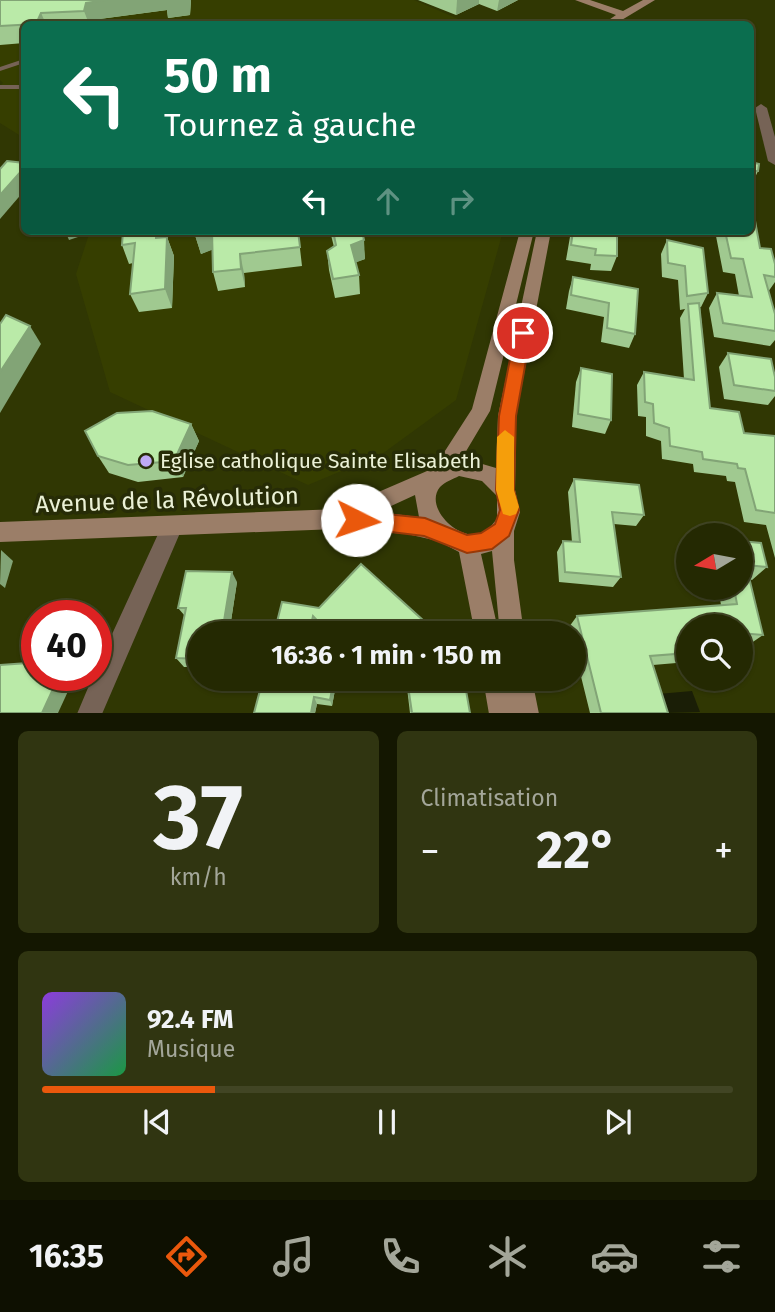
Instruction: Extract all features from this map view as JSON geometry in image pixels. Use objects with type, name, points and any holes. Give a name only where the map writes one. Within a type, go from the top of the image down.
[{"type":"main road","points":[[580,0],[618,13]]},
{"type":"main road","points":[[611,21],[635,0]]},
{"type":"main road","points":[[601,21],[650,0]]},
{"type":"main road","points":[[438,531],[428,516],[426,499],[429,488],[481,411],[534,235]]},
{"type":"main road","points":[[510,621],[503,560],[503,530],[510,510],[505,490],[507,416],[535,235]]},
{"type":"main road","points":[[337,519],[457,467],[472,467],[495,477],[505,490]]},
{"type":"main road","points":[[337,519],[407,524],[438,531],[467,544],[485,542],[503,530]]},
{"type":"main road","name":"Avenue de la Révolution","points":[[0,532],[337,519]]},
{"type":"main road","points":[[467,544],[476,572],[485,621]]},
{"type":"main road","points":[[497,691],[502,713]]},
{"type":"main road","points":[[522,691],[526,713]]},
{"type":"street","points":[[756,107],[775,111]]},
{"type":"street","points":[[756,107],[775,161]]},
{"type":"street","points":[[89,713],[172,526]]},
{"type":"lane","points":[[0,69],[21,62]]},
{"type":"lane","points":[[0,87],[21,87]]},
{"type":"shaded area","points":[[0,0],[414,0],[463,21],[21,21],[21,136],[0,123],[0,86],[3,83],[0,80]]},
{"type":"shaded area","points":[[89,235],[502,235],[456,400],[382,454],[308,485],[110,392],[76,274]]},
{"type":"shaded area","points":[[692,691],[700,712],[664,713],[658,694]]},
{"type":"building","points":[[0,0],[107,0],[86,3],[84,11],[41,13],[37,21],[21,21],[21,25],[0,26]]},
{"type":"building","points":[[7,161],[21,163],[21,171],[0,195],[0,169]]},
{"type":"building","points":[[754,163],[759,164],[758,171],[754,171]]},
{"type":"building","points":[[754,215],[760,248],[771,249],[775,264],[775,277],[764,275],[775,314],[775,331],[723,323],[717,293],[752,297],[743,259],[731,258],[726,235],[754,235]]},
{"type":"building","points":[[123,235],[167,237],[165,289],[130,294],[135,243],[122,245]]},
{"type":"building","points":[[212,235],[298,235],[300,247],[240,254],[241,269],[213,272]]},
{"type":"building","points":[[334,235],[363,235],[364,240],[351,245],[359,275],[333,279],[327,251],[336,245]]},
{"type":"building","points":[[572,235],[617,235],[617,256],[595,255],[596,249],[571,245]]},
{"type":"building","points":[[667,240],[703,248],[708,293],[687,296],[685,266],[668,263]]},
{"type":"building","points":[[573,277],[638,289],[635,334],[607,328],[609,303],[571,295]]},
{"type":"building","points":[[699,303],[710,408],[739,412],[744,433],[775,436],[775,513],[756,510],[745,469],[738,468],[737,464],[703,459],[702,452],[670,446],[669,428],[654,423],[653,404],[645,402],[644,372],[694,380],[688,304]]},
{"type":"building","points":[[6,315],[30,326],[0,372],[0,324]]},
{"type":"building","points":[[728,353],[771,359],[775,391],[734,385]]},
{"type":"building","points":[[581,368],[612,374],[611,420],[578,414]]},
{"type":"building","points":[[152,411],[191,424],[174,461],[128,465],[98,456],[85,431],[117,413]]},
{"type":"building","points":[[574,479],[639,485],[644,515],[612,512],[621,577],[565,572],[563,541],[580,542]]},
{"type":"building","points":[[753,542],[761,543],[767,567],[753,566]]},
{"type":"building","points":[[361,564],[424,621],[318,621],[313,616],[312,621],[277,621],[282,602],[319,608]]},
{"type":"building","points":[[186,571],[232,572],[224,621],[187,621],[187,658],[176,658],[186,608],[178,608]]},
{"type":"building","points":[[753,594],[763,635],[753,634],[753,614],[676,614],[676,654],[650,656],[668,713],[601,713],[586,652],[586,621],[578,621],[577,616],[737,604],[736,600],[753,600]]},
{"type":"building","points":[[21,664],[21,691],[52,691],[42,713],[0,713],[0,665]]},
{"type":"building","points":[[260,691],[332,691],[330,700],[314,697],[311,713],[254,713]]},
{"type":"building","points":[[409,691],[466,691],[470,713],[412,713]]},
{"type":"slow traffic","points":[[505,437],[505,490],[510,507]]},
{"type":"place","name":"Eglise catholique Sainte Elisabeth","points":[[146,461]]},
{"type":"route","points":[[357,520],[425,527],[467,544],[485,542],[503,530],[510,510],[505,490],[507,416],[523,333]]}]
